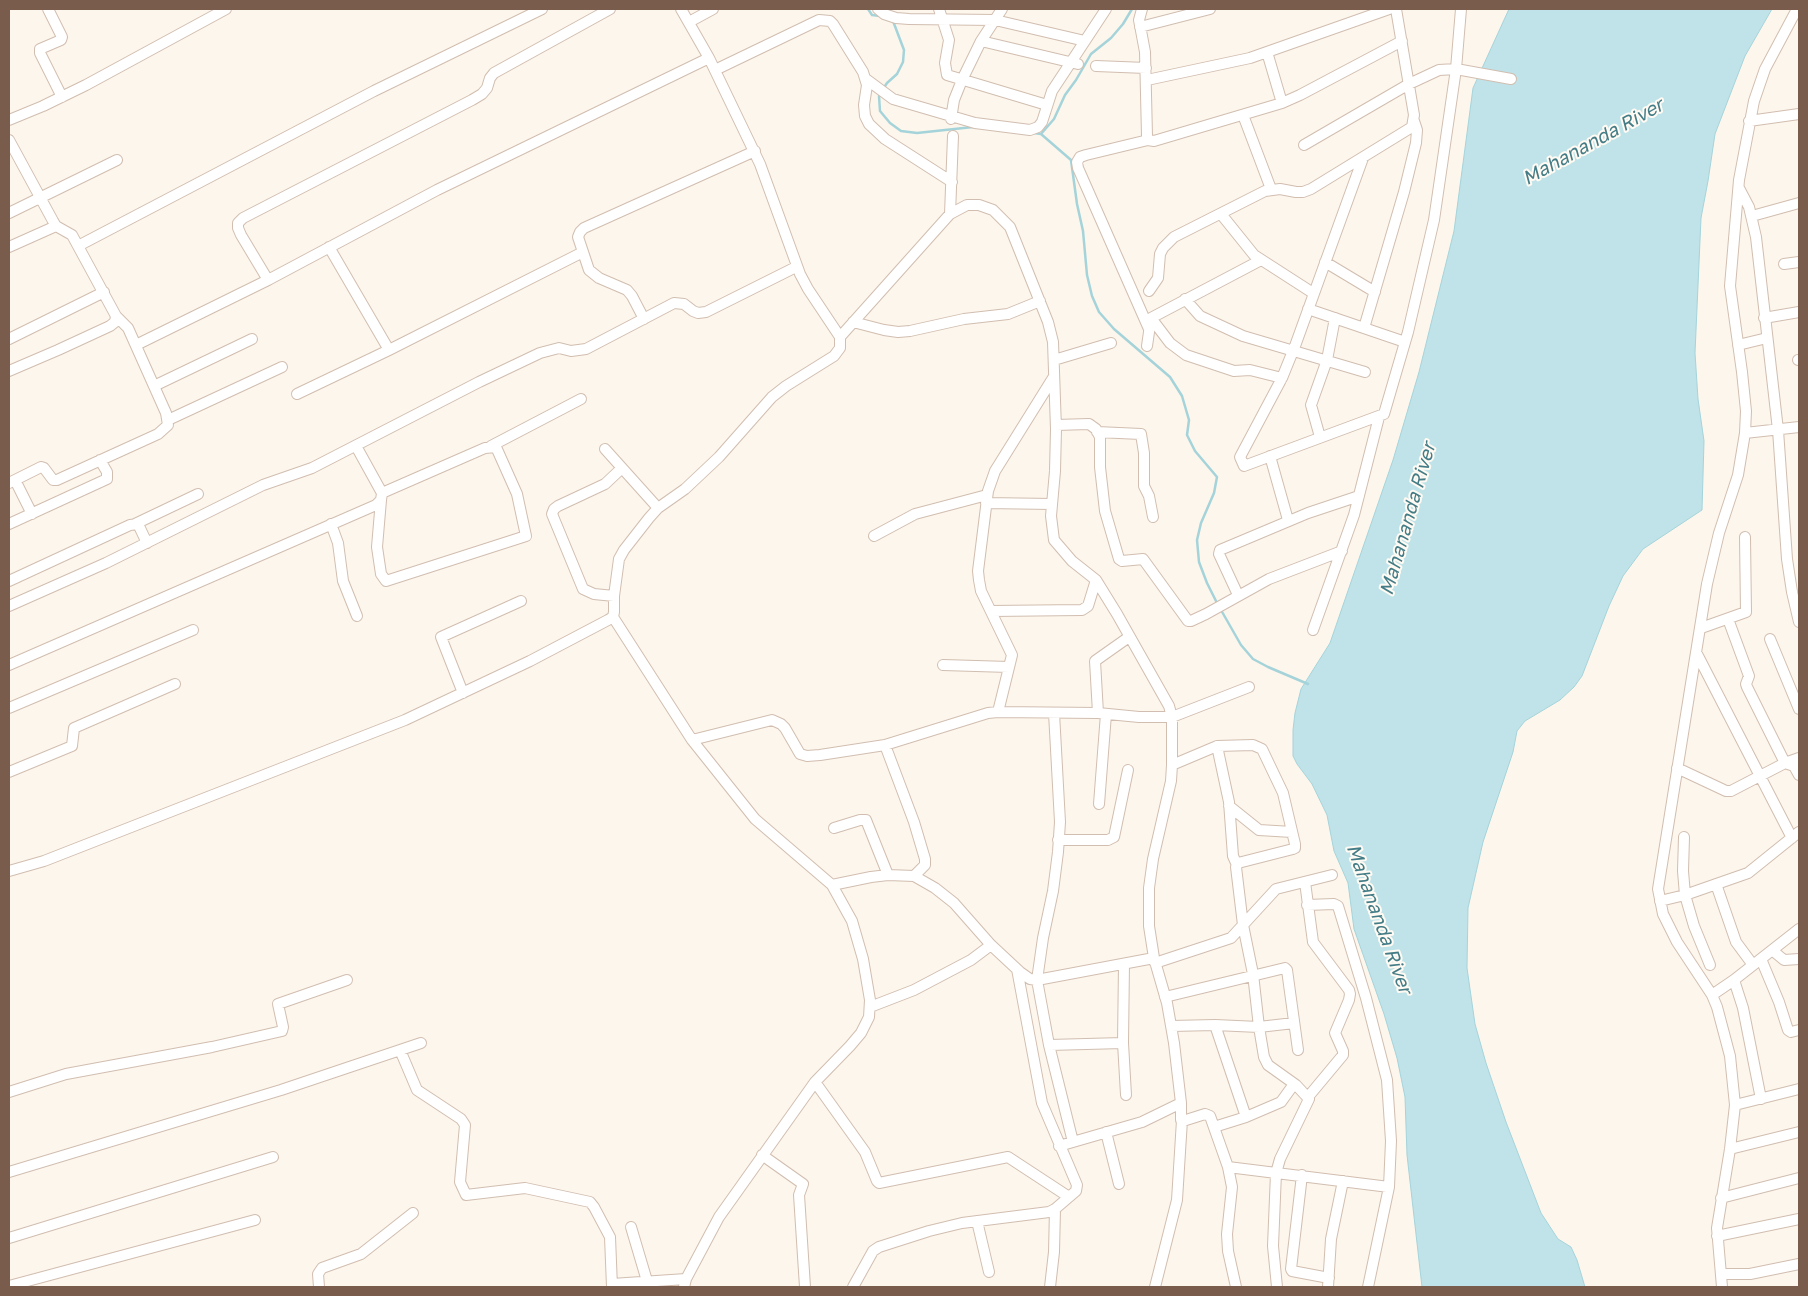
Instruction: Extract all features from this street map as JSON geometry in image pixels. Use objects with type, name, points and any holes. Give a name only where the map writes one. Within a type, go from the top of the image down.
[{"type":"street","points":[[48,9],[62,37],[57,43],[40,49],[40,53],[62,97]]},
{"type":"street","points":[[9,120],[62,97],[226,9]]},
{"type":"street","points":[[78,246],[374,92],[542,9]]},
{"type":"street","points":[[268,280],[238,228],[238,223],[243,218],[472,100],[482,94],[487,88],[490,78],[494,73],[610,9]]},
{"type":"street","points":[[400,1050],[417,1090],[460,1119],[465,1125],[460,1182],[466,1196],[525,1188],[590,1202],[610,1238],[612,1286],[646,1281],[685,1283],[719,1217],[815,1082],[861,1033],[869,1017],[870,1007],[863,958],[852,921],[832,885],[755,819],[692,740],[613,617],[617,570],[624,550],[649,518],[658,508],[685,489],[719,457],[772,398],[786,386],[834,356],[840,348],[840,337],[808,289],[796,267],[771,189],[754,151],[709,58],[681,9]]},
{"type":"street","points":[[689,22],[713,9]]},
{"type":"street","points":[[878,9],[884,14],[896,18],[995,20],[1085,41]]},
{"type":"street","points":[[939,9],[949,40],[945,70],[947,74],[1047,105]]},
{"type":"street","points":[[951,117],[954,100],[962,80],[981,41],[1002,9]]},
{"type":"street","points":[[866,79],[887,96],[951,117],[975,123],[1030,130],[1038,127],[1042,122],[1052,91],[1074,63],[1085,41],[1106,9]]},
{"type":"street","points":[[1140,27],[1210,9]]},
{"type":"street","points":[[1147,80],[1227,64],[1389,9]]},
{"type":"street","points":[[1364,328],[1416,143],[1417,130],[1396,9]]},
{"type":"street","points":[[1363,158],[1282,378],[1240,458],[1245,466],[1384,414],[1405,342],[1434,220],[1456,69],[1461,9]]},
{"type":"street","points":[[1722,1287],[1718,1236],[1721,1198],[1730,1149],[1735,1105],[1730,1056],[1712,994],[1677,942],[1663,914],[1660,901],[1659,878],[1707,584],[1719,533],[1738,475],[1745,433],[1746,411],[1730,286],[1738,188],[1754,101],[1765,69],[1797,9]]},
{"type":"street","points":[[1140,11],[1140,27],[1145,52],[1147,80],[1148,140]]},
{"type":"street","points":[[714,70],[812,23],[825,19],[833,24],[866,79],[864,105],[865,116],[869,124],[885,139],[952,182]]},
{"type":"street","points":[[981,41],[1074,63]]},
{"type":"street","points":[[1149,329],[1078,168],[1077,162],[1080,157],[1148,140],[1154,141],[1282,103],[1402,42]]},
{"type":"street","points":[[1267,52],[1282,103]]},
{"type":"street","points":[[136,346],[268,280],[437,190],[709,58]]},
{"type":"street","points":[[1096,66],[1146,68]]},
{"type":"street","points":[[1304,145],[1409,84],[1439,70],[1456,69],[1512,79]]},
{"type":"street","points":[[1749,121],[1799,114]]},
{"type":"street","points":[[1243,115],[1271,189]]},
{"type":"street","points":[[1149,291],[1158,278],[1160,254],[1166,243],[1174,237],[1271,189],[1296,192],[1311,190],[1408,131],[1414,121]]},
{"type":"street","points":[[950,214],[953,136]]},
{"type":"street","points":[[9,140],[14,159],[56,226],[68,231],[72,235],[116,316],[128,328],[168,420],[168,425],[158,434],[57,480],[53,480],[41,466],[12,481],[32,514]]},
{"type":"street","points":[[644,319],[627,290],[593,274],[586,264],[582,252],[578,237],[580,232],[584,228],[754,151]]},
{"type":"street","points":[[9,213],[117,160]]},
{"type":"street","points":[[1738,188],[1752,216],[1778,430],[1787,559],[1799,622]]},
{"type":"street","points":[[1752,216],[1799,203]]},
{"type":"street","points":[[840,337],[950,214],[967,205],[979,205],[992,210],[1010,228],[1052,333],[1056,425],[1056,472],[1052,504],[1052,532],[1054,540],[1072,561],[1096,580],[1169,706],[1172,717],[1171,781],[1153,859],[1149,888],[1149,926],[1155,961],[1171,1026],[1182,1120],[1177,1200],[1155,1287]]},
{"type":"street","points":[[1221,214],[1254,255],[1313,293]]},
{"type":"street","points":[[9,246],[56,226]]},
{"type":"street","points":[[329,247],[389,350]]},
{"type":"street","points":[[297,394],[389,350],[582,252]]},
{"type":"street","points":[[1151,318],[1261,260]]},
{"type":"street","points":[[1325,262],[1374,292]]},
{"type":"street","points":[[1784,264],[1799,262]]},
{"type":"street","points":[[9,606],[91,570],[262,485],[312,468],[540,353],[559,348],[571,352],[586,349],[680,302],[698,313],[706,312],[796,267]]},
{"type":"street","points":[[9,338],[104,292]]},
{"type":"street","points":[[1185,300],[1200,316],[1246,337],[1365,372]]},
{"type":"street","points":[[854,322],[884,330],[910,331],[964,319],[1008,314],[1040,301]]},
{"type":"street","points":[[1308,309],[1405,342]]},
{"type":"street","points":[[1764,318],[1799,312]]},
{"type":"street","points":[[9,371],[110,326],[116,316]]},
{"type":"street","points":[[1147,346],[1151,318]]},
{"type":"street","points":[[1151,318],[1170,343],[1186,355],[1234,370],[1248,369],[1282,378]]},
{"type":"street","points":[[1320,437],[1311,405],[1327,360],[1335,318]]},
{"type":"street","points":[[1738,345],[1767,338]]},
{"type":"street","points":[[154,386],[252,339]]},
{"type":"street","points":[[1054,360],[1111,343]]},
{"type":"street","points":[[168,420],[282,367]]},
{"type":"street","points":[[998,712],[1012,657],[981,591],[978,571],[987,499],[995,471],[1053,378]]},
{"type":"street","points":[[9,665],[376,505],[382,497],[491,446],[582,399]]},
{"type":"street","points":[[1313,630],[1342,551],[1359,496],[1379,417]]},
{"type":"street","points":[[1056,425],[1091,425],[1097,432],[1100,437],[1100,467],[1105,511],[1119,559],[1144,560],[1188,621],[1206,614],[1238,595],[1269,580],[1342,551]]},
{"type":"street","points":[[1745,433],[1799,427]]},
{"type":"street","points":[[1097,432],[1141,434],[1144,455],[1144,487],[1149,496],[1153,517]]},
{"type":"street","points":[[356,446],[382,497],[377,547],[381,574],[386,581],[525,537],[520,502],[514,485],[500,452],[496,447],[491,446]]},
{"type":"street","points":[[605,449],[658,508]]},
{"type":"street","points":[[1270,456],[1288,520]]},
{"type":"street","points":[[9,524],[107,479],[107,472],[100,460]]},
{"type":"street","points":[[614,596],[594,594],[583,589],[552,514],[558,506],[605,484],[622,468]]},
{"type":"street","points":[[9,581],[198,494]]},
{"type":"street","points":[[1238,595],[1219,550],[1288,520],[1359,496]]},
{"type":"street","points":[[874,536],[915,514],[987,499],[1052,504]]},
{"type":"street","points":[[135,524],[140,527],[147,543]]},
{"type":"street","points":[[331,524],[338,543],[344,581],[357,616]]},
{"type":"street","points":[[1701,628],[1746,612],[1745,538]]},
{"type":"street","points":[[991,611],[1082,610],[1088,606],[1096,580]]},
{"type":"street","points":[[463,693],[441,640],[442,636],[521,601]]},
{"type":"street","points":[[9,871],[44,861],[405,720],[530,661],[613,617]]},
{"type":"street","points":[[1728,619],[1749,676],[1746,684],[1747,687],[1785,763],[1794,766],[1799,775]]},
{"type":"street","points":[[9,708],[193,630]]},
{"type":"street","points":[[1099,804],[1102,713],[1095,662],[1129,637]]},
{"type":"street","points":[[1770,639],[1799,709]]},
{"type":"street","points":[[1660,901],[1685,895],[1748,873],[1796,835],[1760,776],[1696,652]]},
{"type":"street","points":[[943,665],[1009,667]]},
{"type":"street","points":[[9,772],[72,746],[74,728],[175,684]]},
{"type":"street","points":[[692,740],[772,720],[786,728],[802,755],[820,755],[885,745],[961,721],[998,712],[1102,713],[1139,717],[1172,717],[1249,686]]},
{"type":"street","points":[[1054,713],[1060,822],[1053,891],[1043,938],[1037,980],[1049,1045],[1073,1142]]},
{"type":"street","points":[[885,745],[914,822],[925,859],[925,865],[914,876]]},
{"type":"street","points":[[1172,765],[1217,746],[1253,745],[1262,749],[1283,793],[1295,844],[1294,849],[1236,865]]},
{"type":"street","points":[[1217,746],[1229,806],[1233,856],[1236,865],[1243,925],[1253,974],[1259,1027],[1266,1062],[1308,1097]]},
{"type":"street","points":[[1676,768],[1726,791],[1731,791],[1785,763],[1799,758]]},
{"type":"street","points":[[1058,840],[1108,840],[1114,837],[1128,770]]},
{"type":"street","points":[[1229,806],[1259,830],[1292,832]]},
{"type":"street","points":[[834,828],[866,820],[888,875]]},
{"type":"street","points":[[1684,837],[1683,871],[1685,895],[1694,926],[1710,965]]},
{"type":"street","points":[[832,885],[888,875],[914,876],[935,888],[954,903],[1017,970],[1030,979],[1037,980],[1124,964],[1155,961],[1228,939],[1276,889],[1332,875]]},
{"type":"street","points":[[1277,1287],[1273,1246],[1276,1173],[1280,1159],[1308,1097],[1343,1055],[1335,1033],[1350,994],[1349,990],[1313,942],[1305,882]]},
{"type":"street","points":[[1716,884],[1736,942],[1757,962],[1779,1002],[1788,1030],[1791,1032],[1799,1030]]},
{"type":"street","points":[[1308,905],[1334,904],[1338,906],[1366,998],[1387,1080],[1391,1141],[1389,1187],[1368,1287]]},
{"type":"street","points":[[1712,994],[1734,980],[1799,929]]},
{"type":"street","points":[[870,1007],[922,986],[971,960],[991,944]]},
{"type":"street","points":[[1772,950],[1784,960],[1799,959]]},
{"type":"street","points":[[1124,964],[1123,1044],[1126,1095]]},
{"type":"street","points":[[1165,997],[1284,967],[1286,968],[1298,1050]]},
{"type":"street","points":[[853,1287],[876,1249],[929,1231],[977,1221],[1049,1212],[1076,1191],[1077,1185],[1042,1103],[1017,970]]},
{"type":"street","points":[[9,1092],[66,1074],[212,1046],[282,1030],[284,1027],[278,1004],[347,980]]},
{"type":"street","points":[[1734,980],[1743,1008],[1760,1100]]},
{"type":"street","points":[[1171,1026],[1259,1027],[1294,1023]]},
{"type":"street","points":[[1215,1025],[1246,1117]]},
{"type":"street","points":[[9,1172],[263,1095],[421,1043]]},
{"type":"street","points":[[1049,1045],[1123,1044]]},
{"type":"street","points":[[815,1082],[865,1152],[876,1181],[879,1183],[1008,1157],[1069,1197]]},
{"type":"street","points":[[1214,1127],[1246,1117],[1281,1102],[1294,1084]]},
{"type":"street","points":[[1735,1105],[1799,1089]]},
{"type":"street","points":[[1059,1146],[1142,1122],[1181,1103]]},
{"type":"street","points":[[1182,1120],[1206,1114],[1210,1116],[1228,1167],[1232,1187],[1227,1234],[1228,1251],[1236,1287]]},
{"type":"street","points":[[1106,1132],[1119,1184]]},
{"type":"street","points":[[1730,1149],[1799,1132]]},
{"type":"street","points":[[762,1155],[804,1184],[798,1195],[805,1287]]},
{"type":"street","points":[[9,1238],[273,1156]]},
{"type":"street","points":[[1228,1167],[1389,1187]]},
{"type":"street","points":[[1302,1175],[1291,1269],[1292,1271],[1328,1283],[1331,1240],[1343,1180]]},
{"type":"street","points":[[1721,1198],[1799,1178]]},
{"type":"street","points":[[1050,1287],[1054,1252],[1054,1209]]},
{"type":"street","points":[[318,1287],[318,1274],[322,1268],[361,1254],[413,1213]]},
{"type":"street","points":[[1718,1236],[1799,1219]]},
{"type":"street","points":[[9,1286],[255,1220]]},
{"type":"street","points":[[977,1221],[988,1272]]},
{"type":"street","points":[[631,1226],[646,1281]]},
{"type":"street","points":[[1721,1274],[1750,1274],[1799,1264]]},
{"type":"water","name":"Mahananda River","points":[[1509,9],[1772,9],[1745,56],[1715,134],[1701,218],[1695,353],[1698,399],[1704,441],[1702,510],[1643,549],[1623,576],[1609,606],[1582,676],[1574,687],[1560,700],[1525,721],[1517,731],[1513,752],[1483,842],[1468,908],[1467,968],[1475,1024],[1486,1063],[1506,1122],[1541,1213],[1558,1239],[1571,1247],[1585,1287],[1422,1287],[1407,1155],[1405,1097],[1397,1058],[1384,1014],[1354,929],[1348,883],[1334,851],[1327,815],[1312,784],[1293,756],[1293,730],[1301,689],[1330,643],[1393,460],[1419,372],[1454,231],[1473,88]]},
{"type":"waterway","points":[[868,9],[872,15],[880,16]]},
{"type":"waterway","points":[[1041,134],[1054,119],[1065,95],[1091,54],[1111,38],[1123,24],[1132,9]]},
{"type":"waterway","points":[[883,89],[897,74],[903,62],[904,50],[893,21]]},
{"type":"waterway","points":[[880,94],[880,111],[890,123],[901,131],[917,133],[973,127]]},
{"type":"waterway","points":[[1034,133],[1041,134],[1071,160],[1083,231],[1087,275],[1092,296],[1099,312],[1114,329],[1170,377],[1182,396],[1189,420],[1187,435],[1195,451],[1217,477],[1214,493],[1201,523],[1197,540],[1199,562],[1218,605]]},
{"type":"waterway","points":[[1221,610],[1241,645],[1253,659],[1308,684]]}]
